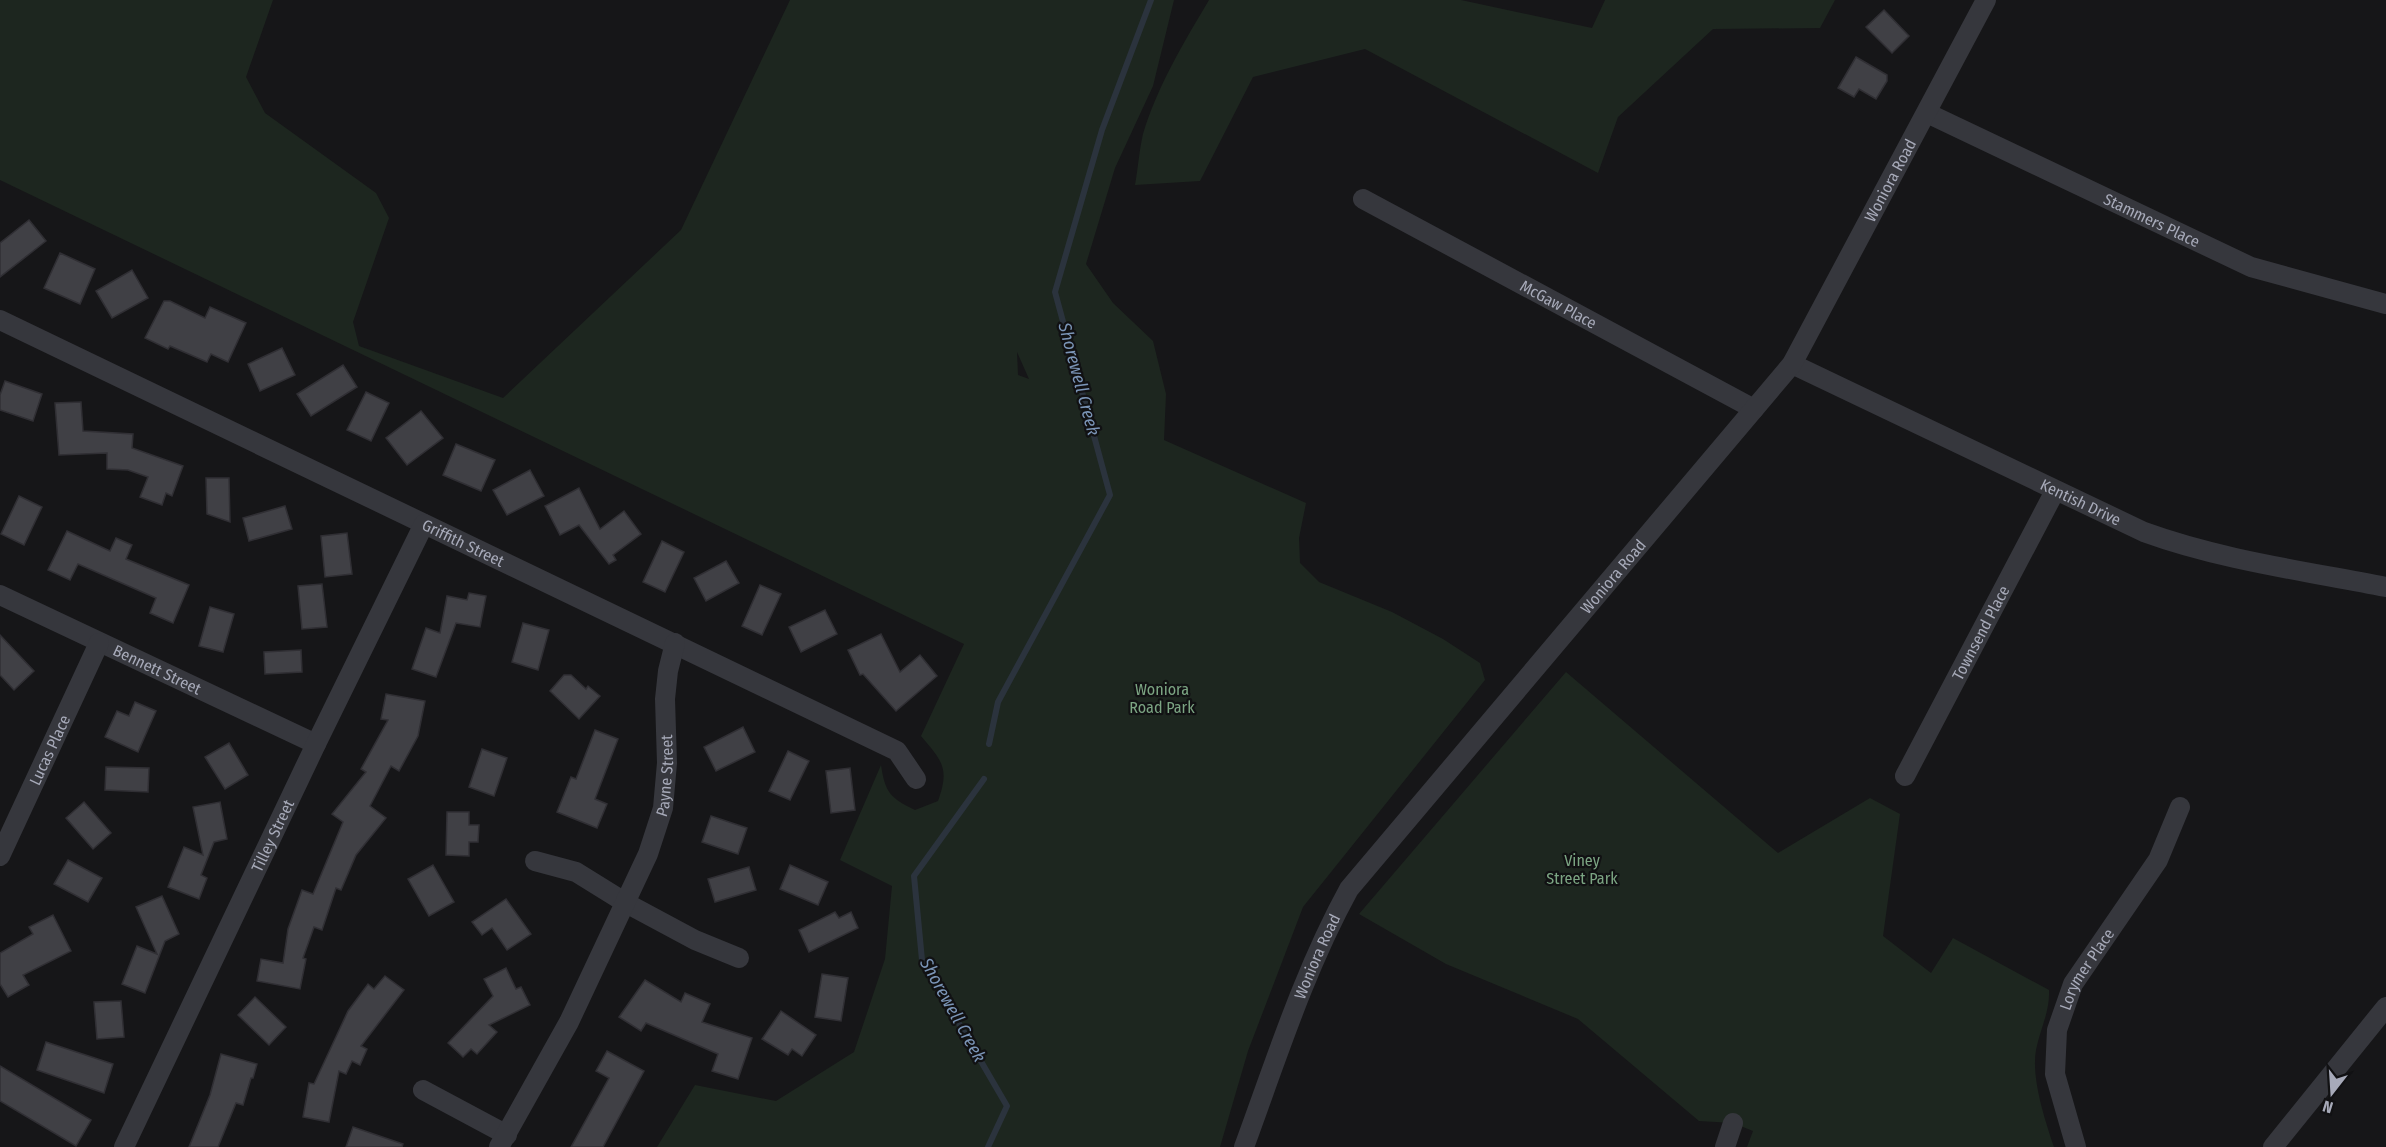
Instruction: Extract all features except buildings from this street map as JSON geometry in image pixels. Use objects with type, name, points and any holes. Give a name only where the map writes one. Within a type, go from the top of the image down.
[{"type":"street","name":"Woniora Road","points":[[1244,1147],[1299,993],[1330,923],[1349,890],[1792,364],[1986,0]]},
{"type":"street","name":"Stammers Place","points":[[1927,113],[2251,267],[2386,304]]},
{"type":"street","name":"McGaw Place","points":[[1363,199],[1754,409]]},
{"type":"street","name":"Griffith Street","points":[[0,320],[607,614],[675,643],[897,751],[916,779]]},
{"type":"street","name":"Kentish Drive","points":[[1792,364],[2144,532],[2175,543],[2233,557],[2386,587]]},
{"type":"street","name":"Townsend Place","points":[[1905,776],[2055,491]]},
{"type":"street","name":"Tilley Street","points":[[124,1147],[315,744],[424,524]]},
{"type":"street","name":"Bennett Street","points":[[0,595],[315,744]]},
{"type":"street","name":"Lucas Place","points":[[0,856],[99,643]]},
{"type":"street","name":"Payne Street","points":[[423,1090],[503,1141],[568,1022],[648,854],[663,808],[667,763],[665,699],[668,671],[675,643]]},
{"type":"street","name":"Lorymer Place","points":[[2076,1147],[2055,1074],[2057,1030],[2073,984],[2158,860],[2180,807]]},
{"type":"street","points":[[535,861],[576,872],[626,903],[695,940],[740,958]]},
{"type":"street","points":[[2273,1147],[2386,1007]]},
{"type":"street","points":[[1725,1147],[1732,1123]]},
{"type":"green space","name":"Woniora Road Park","points":[[0,0],[273,0],[246,77],[265,113],[376,193],[389,218],[353,322],[359,346],[503,398],[681,230],[790,0],[1174,0],[1153,86],[1115,168],[1086,264],[1113,303],[1153,341],[1166,394],[1164,440],[1306,503],[1299,538],[1300,563],[1319,582],[1392,612],[1443,639],[1480,663],[1485,680],[1303,907],[1248,1051],[1220,1147],[657,1147],[695,1085],[776,1101],[854,1052],[885,959],[892,886],[840,860],[881,765],[887,788],[900,802],[915,810],[938,801],[942,790],[942,766],[921,736],[964,644],[0,180]],"holes":[[[1017,352],[1029,379],[1018,375]]]},
{"type":"green space","points":[[1209,0],[1461,0],[1592,28],[1605,0],[1835,0],[1820,28],[1713,29],[1618,117],[1598,173],[1365,49],[1253,77],[1200,181],[1135,185],[1140,147],[1149,116],[1163,82]]},
{"type":"green space","name":"Viney Street Park","points":[[1566,672],[1778,853],[1870,798],[1900,814],[1883,936],[1931,973],[1953,938],[2049,990],[2048,1006],[2036,1050],[2035,1073],[2054,1147],[1747,1147],[1753,1131],[1733,1123],[1699,1121],[1578,1019],[1446,964],[1359,914]]},
{"type":"waterway","name":"Shorewell Creek","points":[[989,744],[998,702],[1110,495],[1055,292],[1102,130],[1151,0]]},
{"type":"waterway","name":"Shorewell Creek","points":[[984,779],[914,876],[922,960],[1007,1106],[988,1147]]}]
